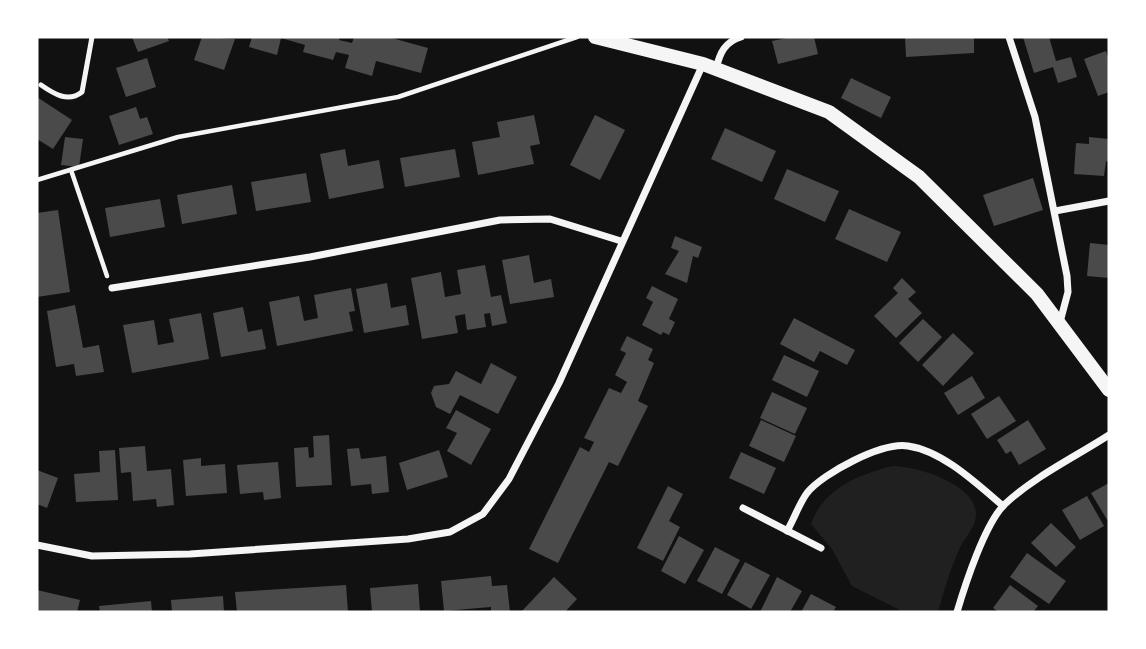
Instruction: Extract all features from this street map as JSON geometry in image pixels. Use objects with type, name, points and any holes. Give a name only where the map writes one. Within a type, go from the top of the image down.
[{"type":"main road","points":[[595,37],[709,66],[830,112],[919,177],[1037,295],[1060,321],[1109,390]]},
{"type":"street","points":[[37,545],[92,556],[190,554],[408,539],[450,533],[483,514],[509,479],[559,383],[621,241],[709,66],[730,41],[741,37]]},
{"type":"street","points":[[1009,37],[1035,117],[1055,211],[1068,292],[1060,321]]},
{"type":"street","points":[[1055,211],[1109,201]]},
{"type":"street","points":[[112,288],[310,257],[500,220],[550,219],[621,241]]},
{"type":"street","points":[[957,612],[970,567],[1003,506],[1041,477],[1109,435]]},
{"type":"street","points":[[787,531],[808,492],[843,466],[877,451],[906,445],[939,458],[974,481],[1003,506]]},
{"type":"street","points":[[743,508],[821,548]]},
{"type":"lane","points":[[41,85],[56,95],[69,97],[82,92],[92,37]]},
{"type":"path","points":[[37,180],[178,137],[398,97],[577,37]]},
{"type":"path","points":[[72,170],[112,288]]},
{"type":"shaded area","points":[[893,466],[917,470],[947,480],[970,498],[975,509],[975,521],[956,558],[938,612],[904,612],[852,586],[832,549],[811,524],[824,501],[833,492],[855,479]]},
{"type":"building","points":[[132,37],[167,37],[169,41],[138,52]]},
{"type":"building","points":[[202,37],[235,39],[224,70],[194,60]]},
{"type":"building","points":[[252,37],[340,37],[339,40],[352,43],[354,37],[388,37],[428,48],[421,73],[376,61],[372,76],[345,68],[349,55],[336,52],[333,60],[303,52],[305,45],[281,38],[277,55],[249,47]]},
{"type":"building","points":[[814,37],[818,54],[778,64],[772,41]]},
{"type":"building","points":[[905,37],[974,37],[974,53],[906,57]]},
{"type":"building","points":[[1023,37],[1049,37],[1056,61],[1071,57],[1077,77],[1058,83],[1053,67],[1034,73]]},
{"type":"building","points":[[1106,51],[1109,61],[1109,92],[1098,96],[1084,59]]},
{"type":"building","points":[[147,58],[156,87],[126,97],[116,68]]},
{"type":"building","points":[[851,78],[891,97],[881,118],[841,98]]},
{"type":"building","points":[[37,97],[72,120],[53,149],[37,139]]},
{"type":"building","points":[[136,107],[140,119],[147,117],[153,134],[119,145],[109,116]]},
{"type":"building","points":[[534,115],[540,144],[530,146],[534,164],[478,175],[472,142],[500,137],[497,122]]},
{"type":"building","points":[[595,115],[625,130],[600,180],[570,165]]},
{"type":"building","points":[[725,128],[776,151],[762,182],[711,159]]},
{"type":"building","points":[[65,137],[83,139],[79,167],[61,165]]},
{"type":"building","points":[[1089,137],[1109,139],[1109,162],[1106,161],[1104,176],[1074,174],[1076,143],[1089,144]]},
{"type":"building","points":[[345,149],[348,166],[379,160],[384,188],[329,199],[320,154]]},
{"type":"building","points":[[455,149],[460,177],[405,187],[400,158]]},
{"type":"building","points":[[787,169],[839,191],[825,222],[774,199]]},
{"type":"building","points":[[306,173],[311,202],[256,211],[251,182]]},
{"type":"building","points":[[1033,178],[1043,210],[994,226],[983,195]]},
{"type":"building","points":[[232,185],[237,214],[182,224],[177,195]]},
{"type":"building","points":[[160,199],[165,227],[110,237],[105,208]]},
{"type":"building","points":[[849,209],[901,232],[887,262],[835,239]]},
{"type":"building","points":[[58,210],[70,292],[37,297],[37,213]]},
{"type":"building","points":[[675,236],[702,247],[698,258],[693,256],[687,283],[665,274],[679,251],[671,248]]},
{"type":"building","points":[[1090,243],[1109,245],[1109,278],[1087,276]]},
{"type":"building","points":[[529,255],[534,283],[551,279],[554,297],[510,304],[502,260]]},
{"type":"building","points":[[485,265],[491,297],[501,295],[507,323],[492,326],[490,313],[484,314],[486,327],[467,330],[465,314],[455,316],[458,333],[422,339],[411,278],[441,272],[445,297],[461,294],[457,270]]},
{"type":"building","points":[[902,278],[916,292],[908,299],[922,313],[896,338],[874,316],[898,293],[893,288]]},
{"type":"building","points":[[387,283],[391,308],[406,305],[409,325],[364,333],[356,289]]},
{"type":"building","points":[[652,286],[678,299],[669,319],[675,322],[669,335],[663,332],[661,335],[642,325],[653,302],[646,298]]},
{"type":"building","points":[[351,288],[355,311],[349,312],[353,331],[277,346],[269,302],[299,296],[304,321],[318,318],[314,295]]},
{"type":"building","points":[[75,305],[83,348],[99,345],[104,372],[76,376],[74,364],[56,367],[47,311]]},
{"type":"building","points":[[243,307],[248,332],[262,329],[266,349],[221,357],[213,313]]},
{"type":"building","points":[[201,313],[209,359],[132,373],[123,325],[154,320],[158,345],[174,342],[169,319]]},
{"type":"building","points":[[794,318],[855,350],[847,365],[820,351],[814,362],[780,344]]},
{"type":"building","points":[[923,319],[942,337],[918,362],[899,343]]},
{"type":"building","points":[[953,333],[974,353],[943,386],[922,365]]},
{"type":"building","points":[[627,336],[653,349],[648,360],[654,363],[638,401],[648,406],[618,466],[609,462],[558,563],[529,549],[580,447],[589,452],[594,442],[584,438],[609,388],[621,393],[627,382],[615,375],[626,353],[620,350]]},
{"type":"building","points":[[784,355],[819,371],[807,397],[772,380]]},
{"type":"building","points":[[491,363],[517,377],[498,414],[460,395],[450,414],[436,407],[431,393],[434,386],[449,384],[456,371],[481,384]]},
{"type":"building","points":[[972,376],[985,398],[958,415],[944,393]]},
{"type":"building","points":[[772,392],[807,408],[795,434],[760,418]]},
{"type":"building","points":[[999,396],[1016,421],[987,439],[971,414]]},
{"type":"building","points":[[456,410],[491,429],[471,465],[447,451],[457,433],[446,428]]},
{"type":"building","points":[[761,420],[796,436],[784,462],[749,446]]},
{"type":"building","points":[[1028,420],[1046,449],[1019,465],[1011,451],[1006,454],[997,440]]},
{"type":"building","points":[[329,435],[332,485],[296,487],[294,448],[308,447],[309,458],[314,457],[313,436]]},
{"type":"building","points":[[145,446],[147,471],[171,469],[174,505],[157,507],[156,499],[133,501],[131,472],[121,473],[119,448]]},
{"type":"building","points":[[359,448],[361,459],[386,456],[389,492],[372,494],[371,484],[351,486],[347,449]]},
{"type":"building","points":[[115,450],[118,500],[76,502],[74,474],[100,472],[99,451]]},
{"type":"building","points":[[439,450],[448,477],[407,490],[399,463]]},
{"type":"building","points":[[741,452],[776,468],[764,494],[729,478]]},
{"type":"building","points":[[201,458],[201,466],[225,464],[227,493],[186,496],[183,460]]},
{"type":"building","points":[[278,462],[281,498],[264,500],[263,492],[240,494],[237,465]]},
{"type":"building","points":[[37,470],[58,478],[47,508],[37,504]]},
{"type":"building","points":[[1109,483],[1109,523],[1091,493]]},
{"type":"building","points":[[668,486],[683,494],[669,521],[680,527],[663,561],[637,548]]},
{"type":"building","points":[[1087,496],[1104,526],[1080,540],[1062,510]]},
{"type":"building","points":[[1051,523],[1076,547],[1056,567],[1031,543]]},
{"type":"building","points":[[679,536],[704,550],[685,584],[661,571]]},
{"type":"building","points":[[715,547],[740,560],[722,594],[697,581]]},
{"type":"building","points":[[1027,553],[1066,581],[1049,604],[1010,577]]},
{"type":"building","points":[[745,562],[770,575],[751,609],[727,595]]},
{"type":"building","points":[[491,576],[492,586],[507,585],[510,612],[491,612],[491,607],[444,611],[441,581]]},
{"type":"building","points":[[554,577],[577,599],[565,612],[523,612],[522,611]]},
{"type":"building","points":[[777,577],[802,591],[790,612],[760,612]]},
{"type":"building","points":[[418,584],[420,612],[372,612],[370,588]]},
{"type":"building","points":[[346,585],[348,612],[237,612],[235,592]]},
{"type":"building","points":[[1010,585],[1038,606],[1033,612],[999,612],[993,608]]},
{"type":"building","points":[[37,590],[80,600],[77,612],[37,612]]},
{"type":"building","points":[[811,594],[836,607],[833,612],[801,612]]},
{"type":"building","points":[[223,596],[224,612],[172,612],[171,600]]},
{"type":"building","points":[[151,601],[152,612],[100,612],[99,606]]}]
